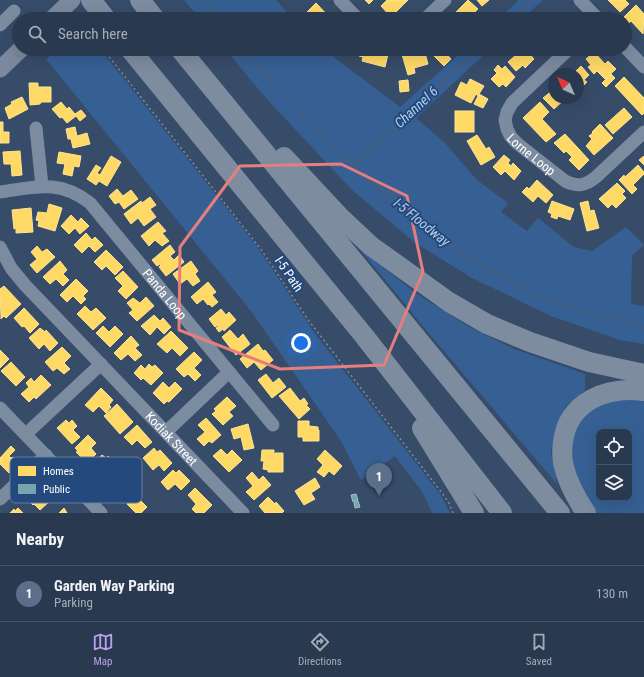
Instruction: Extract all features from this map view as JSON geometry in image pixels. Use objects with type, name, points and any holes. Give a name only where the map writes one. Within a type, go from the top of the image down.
[{"type":"highway","points":[[91,0],[100,12]]},
{"type":"highway","points":[[140,0],[149,12]]},
{"type":"highway","points":[[136,56],[364,337],[502,513]]},
{"type":"highway","points":[[187,56],[560,513]]},
{"type":"highway","points":[[188,56],[342,218],[372,246],[449,302],[487,324],[530,342],[589,362],[644,374]]},
{"type":"highway","points":[[364,337],[474,513]]},
{"type":"highway","points":[[586,513],[575,496],[563,462],[562,447],[564,431],[576,411],[583,404],[597,396],[612,391],[632,389],[644,391]]},
{"type":"main road","points":[[59,12],[72,0]]},
{"type":"main road","points":[[0,69],[14,56]]},
{"type":"street","points":[[340,0],[351,12]]},
{"type":"street","points":[[432,12],[445,0]]},
{"type":"street","points":[[580,0],[591,12]]},
{"type":"street","points":[[0,25],[12,14]]},
{"type":"street","points":[[632,54],[644,67]]},
{"type":"street","name":"Lorne Loop","points":[[562,56],[512,103],[507,112],[505,120],[507,129],[511,137],[518,144],[565,181],[580,185],[588,183],[596,177],[644,132]]},
{"type":"street","points":[[36,128],[42,186]]},
{"type":"street","name":"Panda Loop","points":[[0,192],[42,186],[58,187],[68,189],[90,203],[273,425]]},
{"type":"street","name":"Kodiak Street","points":[[0,247],[7,262],[18,277],[243,513]]},
{"type":"street","points":[[26,434],[101,364]]},
{"type":"street","points":[[166,432],[229,372]]},
{"type":"street","points":[[0,408],[46,455]]},
{"type":"street","points":[[0,499],[10,489]]},
{"type":"street","points":[[91,503],[99,512]]},
{"type":"path","name":"I-5 Path","points":[[109,56],[260,248],[309,321],[442,493],[449,503],[453,513]]},
{"type":"highlighted area","points":[[341,164],[407,196],[423,272],[384,365],[280,369],[179,330],[180,247],[240,166]]},
{"type":"shaded area","points":[[184,0],[276,0],[287,12],[194,12]]},
{"type":"shaded area","points":[[519,0],[543,0],[530,12],[506,12]]},
{"type":"shaded area","points":[[49,56],[106,56],[256,245],[316,335],[440,494],[450,513],[432,513],[423,493],[395,456],[361,480],[341,441],[251,311],[46,59]]},
{"type":"shaded area","points":[[231,56],[332,56],[400,107],[457,56],[482,56],[416,118],[444,142],[477,180],[508,203],[501,212],[527,231],[538,218],[574,247],[592,251],[626,227],[644,245],[632,256],[631,304],[644,306],[644,344],[620,340],[551,316],[472,278],[414,242],[352,190],[265,97]]},
{"type":"shaded area","points":[[358,247],[414,292],[466,325],[514,349],[585,374],[585,390],[566,406],[556,428],[551,452],[557,484],[426,330]]},
{"type":"shaded area","points":[[644,396],[644,513],[594,513],[571,468],[570,433],[577,420],[604,400]]},
{"type":"building: Homes","points":[[365,0],[373,0],[369,4]]},
{"type":"building: Homes","points":[[387,0],[408,0],[396,12],[386,12],[381,6]]},
{"type":"building: Homes","points":[[468,0],[478,9],[475,12],[456,12]]},
{"type":"building: Homes","points":[[477,0],[489,0],[482,6]]},
{"type":"building: Homes","points":[[608,0],[625,0],[629,4],[620,12]]},
{"type":"building: Homes","points":[[316,3],[324,12],[307,12]]},
{"type":"building: Homes","points":[[636,5],[644,14],[643,34],[632,22],[632,12],[629,12]]},
{"type":"building: Homes","points":[[359,56],[388,56],[385,67],[362,61],[363,57]]},
{"type":"building: Homes","points":[[402,56],[426,56],[428,64],[414,68],[415,73],[408,75]]},
{"type":"building: Homes","points":[[434,56],[448,56],[451,59],[444,66]]},
{"type":"building: Homes","points":[[515,56],[531,56],[534,59],[525,68],[523,65],[516,71],[508,62]]},
{"type":"building: Homes","points":[[589,56],[598,56],[605,64],[608,61],[616,69],[605,79],[597,71],[594,74],[588,67],[591,65],[586,59]]},
{"type":"building: Homes","points":[[498,65],[502,69],[505,66],[515,77],[506,87],[503,84],[499,87],[491,79],[497,73],[494,70]]},
{"type":"building: Homes","points":[[584,69],[589,75],[584,80]]},
{"type":"building: Homes","points":[[611,74],[615,78],[606,87],[602,83]]},
{"type":"building: Homes","points":[[624,77],[644,98],[644,113],[642,115],[615,86]]},
{"type":"building: Homes","points":[[470,79],[484,86],[479,94],[488,99],[483,108],[474,104],[478,96],[476,94],[471,103],[455,95],[461,82],[467,85]]},
{"type":"building: Homes","points":[[408,80],[409,91],[400,92],[399,81]]},
{"type":"building: Homes","points":[[29,83],[38,83],[38,87],[51,87],[51,102],[41,102],[40,104],[30,105]]},
{"type":"building: Homes","points":[[548,94],[548,103],[543,98]]},
{"type":"building: Homes","points":[[22,97],[28,109],[9,119],[5,108],[12,104],[11,102]]},
{"type":"building: Homes","points":[[61,102],[67,109],[69,107],[75,114],[81,110],[86,116],[80,121],[76,116],[67,123],[52,109]]},
{"type":"building: Homes","points":[[540,102],[549,112],[542,119],[556,134],[546,142],[523,118]]},
{"type":"building: Homes","points":[[549,104],[559,104],[554,109]]},
{"type":"building: Homes","points":[[624,108],[632,117],[613,134],[605,125]]},
{"type":"building: Homes","points":[[455,111],[474,111],[474,132],[455,132]]},
{"type":"building: Homes","points":[[0,122],[3,122],[3,132],[9,132],[9,143],[0,143]]},
{"type":"building: Homes","points":[[600,124],[613,138],[594,155],[586,146],[592,139],[589,136]]},
{"type":"building: Homes","points":[[75,127],[77,136],[87,133],[90,144],[73,148],[71,139],[68,139],[66,129]]},
{"type":"building: Homes","points":[[565,134],[589,160],[579,170],[569,160],[572,157],[566,151],[564,153],[554,143]]},
{"type":"building: Homes","points":[[477,135],[486,149],[489,147],[495,157],[481,165],[467,141]]},
{"type":"building: Homes","points":[[20,151],[22,175],[12,176],[11,164],[4,164],[3,152]]},
{"type":"building: Homes","points":[[59,152],[81,156],[79,167],[74,166],[72,176],[63,174],[65,164],[57,163]]},
{"type":"building: Homes","points":[[504,155],[510,160],[508,163],[511,166],[513,163],[521,171],[514,180],[505,171],[501,175],[493,167]]},
{"type":"building: Homes","points":[[111,156],[121,162],[107,186],[99,181],[96,185],[87,179],[96,165],[101,168],[97,173],[100,175]]},
{"type":"building: Homes","points":[[644,156],[644,165],[639,160]]},
{"type":"building: Homes","points":[[638,165],[644,174],[633,185],[637,189],[632,194],[619,180],[624,175],[625,177]]},
{"type":"building: Homes","points":[[537,180],[553,195],[546,203],[538,196],[533,202],[522,192],[527,187],[529,189]]},
{"type":"building: Homes","points":[[617,183],[625,191],[622,194],[626,198],[616,208],[612,204],[608,208],[599,199]]},
{"type":"building: Homes","points":[[117,189],[123,196],[131,190],[138,199],[124,209],[119,202],[115,204],[109,196]]},
{"type":"building: Homes","points":[[150,197],[156,205],[150,209],[156,217],[144,226],[138,218],[131,224],[124,214],[141,201],[142,203]]},
{"type":"building: Homes","points":[[552,201],[574,209],[570,220],[558,216],[557,219],[551,217],[552,214],[548,212]]},
{"type":"building: Homes","points":[[588,201],[590,211],[594,210],[599,228],[587,231],[580,203]]},
{"type":"building: Homes","points":[[49,204],[62,208],[55,231],[38,226],[39,221],[36,220],[38,212],[47,213]]},
{"type":"building: Homes","points":[[31,208],[33,232],[16,233],[16,228],[14,229],[12,210]]},
{"type":"building: Homes","points":[[71,215],[78,222],[81,218],[89,226],[80,234],[75,228],[69,234],[61,226]]},
{"type":"building: Homes","points":[[158,222],[166,231],[162,233],[169,241],[162,246],[155,240],[149,246],[141,236]]},
{"type":"building: Homes","points":[[86,233],[92,240],[95,237],[103,245],[95,252],[89,246],[82,253],[74,245]]},
{"type":"building: Homes","points":[[170,245],[175,252],[170,256],[174,260],[179,255],[184,262],[166,276],[159,267],[161,265],[160,264],[157,266],[152,260]]},
{"type":"building: Homes","points":[[37,246],[42,252],[47,249],[55,257],[37,273],[30,265],[37,259],[31,252]]},
{"type":"building: Homes","points":[[106,250],[123,267],[115,275],[106,266],[102,270],[94,262]]},
{"type":"building: Homes","points":[[60,261],[67,270],[63,274],[69,280],[63,286],[56,279],[50,284],[43,277]]},
{"type":"building: Homes","points":[[191,261],[198,271],[195,274],[200,281],[193,286],[187,279],[180,284],[173,274]]},
{"type":"building: Homes","points":[[123,271],[138,287],[126,299],[118,291],[123,286],[115,278]]},
{"type":"building: Homes","points":[[76,279],[88,291],[83,296],[86,299],[81,304],[73,296],[67,302],[60,295]]},
{"type":"building: Homes","points":[[208,282],[216,292],[212,295],[218,302],[212,307],[203,299],[197,304],[191,297]]},
{"type":"building: Homes","points":[[4,286],[21,304],[6,318],[4,316],[1,319],[0,289]]},
{"type":"building: Homes","points":[[146,297],[154,306],[137,321],[129,313],[133,310],[127,303],[133,298],[140,303]]},
{"type":"building: Homes","points":[[85,306],[91,312],[96,308],[106,318],[93,330],[77,314]]},
{"type":"building: Homes","points":[[24,308],[39,324],[30,333],[14,318]]},
{"type":"building: Homes","points":[[221,309],[226,315],[229,312],[236,320],[224,331],[223,329],[219,332],[216,328],[219,326],[218,325],[215,327],[209,319]]},
{"type":"building: Homes","points":[[154,315],[160,321],[163,318],[171,327],[164,334],[157,327],[150,335],[141,326]]},
{"type":"building: Homes","points":[[103,326],[109,332],[115,326],[123,334],[110,347],[96,333]]},
{"type":"building: Homes","points":[[40,328],[45,332],[46,330],[58,343],[50,351],[44,344],[39,349],[29,338]]},
{"type":"building: Homes","points":[[230,330],[238,339],[243,334],[250,344],[236,355],[222,337]]},
{"type":"building: Homes","points":[[171,331],[188,348],[180,356],[172,348],[167,353],[157,344]]},
{"type":"building: Homes","points":[[131,336],[139,345],[135,348],[142,355],[135,361],[128,354],[121,360],[114,353]]},
{"type":"building: Homes","points":[[258,344],[273,360],[261,370],[254,362],[247,368],[240,359]]},
{"type":"building: Homes","points":[[62,347],[71,356],[64,363],[70,369],[64,374],[57,368],[53,371],[45,362]]},
{"type":"building: Homes","points":[[0,350],[9,359],[0,368]]},
{"type":"building: Homes","points":[[194,352],[202,360],[194,368],[201,375],[195,381],[188,374],[184,377],[176,369]]},
{"type":"building: Homes","points":[[11,362],[25,377],[16,386],[1,371]]},
{"type":"building: Homes","points":[[149,364],[152,367],[155,365],[163,373],[151,385],[143,378],[141,380],[134,373],[141,365],[145,369]]},
{"type":"building: Homes","points":[[266,374],[273,383],[279,378],[286,387],[272,398],[258,380]]},
{"type":"building: Homes","points":[[41,375],[51,385],[36,399],[34,397],[29,402],[21,394],[29,387],[26,383],[31,378],[34,382]]},
{"type":"building: Homes","points":[[163,382],[169,388],[175,382],[182,389],[169,402],[167,401],[164,404],[153,393]]},
{"type":"building: Homes","points":[[101,388],[113,400],[109,405],[111,407],[106,413],[99,406],[93,412],[85,405]]},
{"type":"building: Homes","points":[[290,388],[300,401],[304,398],[308,404],[306,405],[310,409],[299,419],[279,396]]},
{"type":"building: Homes","points":[[227,397],[236,406],[229,412],[233,416],[223,425],[212,414],[216,411],[214,409]]},
{"type":"building: Homes","points":[[117,404],[133,422],[120,434],[104,416]]},
{"type":"building: Homes","points":[[206,418],[221,435],[212,443],[209,441],[204,446],[197,439],[205,432],[198,425]]},
{"type":"building: Homes","points":[[66,420],[69,423],[72,420],[77,426],[73,430],[80,437],[72,444],[57,428]]},
{"type":"building: Homes","points":[[298,421],[309,421],[309,426],[318,427],[319,441],[303,441],[303,437],[298,437]]},
{"type":"building: Homes","points":[[248,424],[254,448],[244,450],[241,437],[234,439],[231,429]]},
{"type":"building: Homes","points":[[137,425],[152,442],[145,448],[137,440],[132,445],[124,437]]},
{"type":"building: Homes","points":[[88,435],[96,443],[91,448],[96,454],[93,457],[81,457],[76,452],[78,451],[75,448]]},
{"type":"building: Homes","points":[[11,446],[15,450],[9,456],[9,473],[0,464],[0,458]]},
{"type":"building: Homes","points":[[154,448],[157,452],[160,450],[172,463],[164,471],[159,465],[153,470],[143,458]]},
{"type":"building: Homes","points":[[221,449],[227,455],[232,450],[242,460],[229,472],[213,456]]},
{"type":"building: Homes","points":[[262,450],[274,450],[274,455],[275,453],[283,453],[283,472],[268,472],[268,470],[263,469],[264,461],[261,461]]},
{"type":"building: Homes","points":[[325,450],[342,466],[334,475],[329,471],[324,477],[317,472],[323,465],[317,459]]},
{"type":"building: Homes","points":[[173,470],[176,473],[179,470],[190,481],[181,490],[175,484],[168,490],[161,482]]},
{"type":"building: Homes","points":[[252,472],[259,480],[263,476],[271,485],[254,500],[246,492],[253,486],[246,478]]},
{"type":"building: Homes","points":[[315,478],[320,487],[311,493],[315,499],[304,505],[295,491]]},
{"type":"building: Homes","points":[[195,488],[212,505],[204,513],[196,513],[192,509],[196,504],[188,495]]},
{"type":"building: Homes","points":[[268,497],[275,504],[276,502],[284,511],[282,513],[265,513],[259,506]]},
{"type":"building: Homes","points":[[142,502],[147,507],[141,513],[136,513],[127,504]]},
{"type":"building: Homes","points":[[31,503],[48,503],[40,510],[34,504],[33,505]]},
{"type":"building: Homes","points":[[18,508],[23,513],[10,513],[14,509],[15,511]]},
{"type":"building: Homes","points":[[64,508],[67,513],[59,513]]},
{"type":"building: Public","points":[[356,494],[358,500],[353,502],[351,495]]},
{"type":"building: Public","points":[[358,501],[360,507],[355,508],[354,503]]},
{"type":"waterway","name":"I-5 Floodway","points":[[205,0],[214,12]]},
{"type":"waterway","name":"Channel 6","points":[[518,12],[531,0]]},
{"type":"waterway","name":"I-5 Floodway","points":[[249,56],[261,71],[331,147],[448,245],[540,298],[644,327]]},
{"type":"waterway","name":"Channel 6","points":[[354,166],[471,56]]},
{"type":"place","name":"Garden Way Parking","points":[[379,496]]}]
